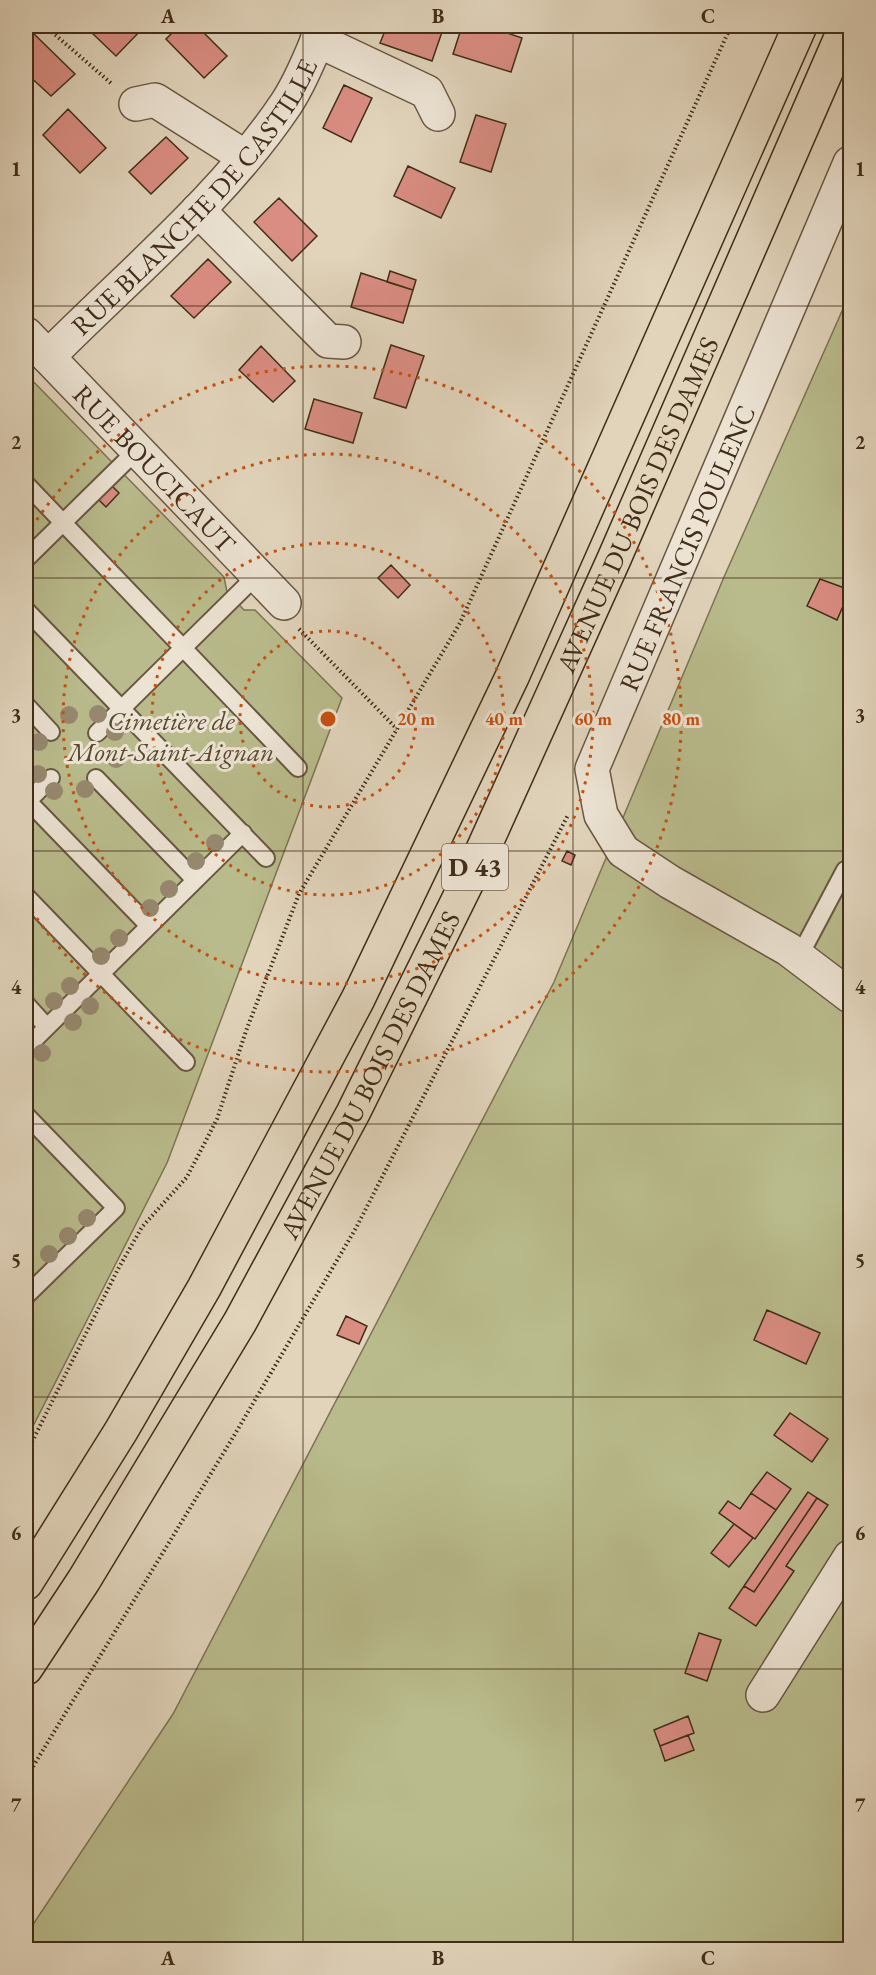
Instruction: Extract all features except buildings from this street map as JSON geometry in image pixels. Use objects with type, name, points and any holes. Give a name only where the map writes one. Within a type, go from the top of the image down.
[{"type":"highway","name":"AVENUE DU BOIS DES DAMES","points":[[26,1583],[121,1431],[204,1288],[358,999],[512,677],[800,26]]},
{"type":"highway","name":"AVENUE DU BOIS DES DAMES","points":[[26,1668],[84,1580],[240,1322],[358,1102],[480,856],[614,559],[846,26]]},
{"type":"street","points":[[320,33],[427,92],[438,114]]},
{"type":"street","name":"RUE BLANCHE DE CASTILLE","points":[[48,357],[198,210],[245,157],[287,103],[320,33]]},
{"type":"street","points":[[136,104],[155,100],[245,157]]},
{"type":"street","name":"RUE FRANCIS POULENC","points":[[850,163],[592,769],[602,815],[623,851],[670,882],[788,949],[850,996]]},
{"type":"street","points":[[198,210],[328,341],[344,342]]},
{"type":"street","name":"RUE BOUCICAUT","points":[[26,334],[284,603]]},
{"type":"street","points":[[763,1695],[850,1557]]},
{"type":"lane","points":[[26,559],[137,450]]},
{"type":"lane","points":[[26,484],[298,768]]},
{"type":"lane","points":[[97,733],[257,575]]},
{"type":"lane","points":[[26,610],[266,858]]},
{"type":"lane","points":[[26,705],[51,732]]},
{"type":"lane","points":[[51,778],[26,801],[149,926]]},
{"type":"lane","points":[[96,778],[195,880]]},
{"type":"lane","points":[[26,1048],[243,833]]},
{"type":"lane","points":[[799,957],[845,870]]},
{"type":"lane","points":[[26,896],[186,1062]]},
{"type":"lane","points":[[26,1004],[47,1027]]},
{"type":"lane","points":[[26,1115],[116,1208],[26,1296]]},
{"type":"path","points":[[45,26],[136,104]]},
{"type":"path","points":[[26,1454],[117,1271],[142,1227],[187,1178],[217,1119],[246,1031],[298,894],[460,623],[731,26]]},
{"type":"path","points":[[284,603],[291,621],[397,729]]},
{"type":"path","points":[[26,1778],[235,1434],[356,1228],[570,812]]},
{"type":"green space","points":[[850,293],[850,1949],[26,1950],[26,1935],[173,1714],[554,982],[724,577]]},
{"type":"green space","name":"Cimetière de Mont-Saint-Aignan","points":[[26,374],[224,577],[227,592],[244,610],[255,610],[342,698],[167,1163],[26,1440]]}]
